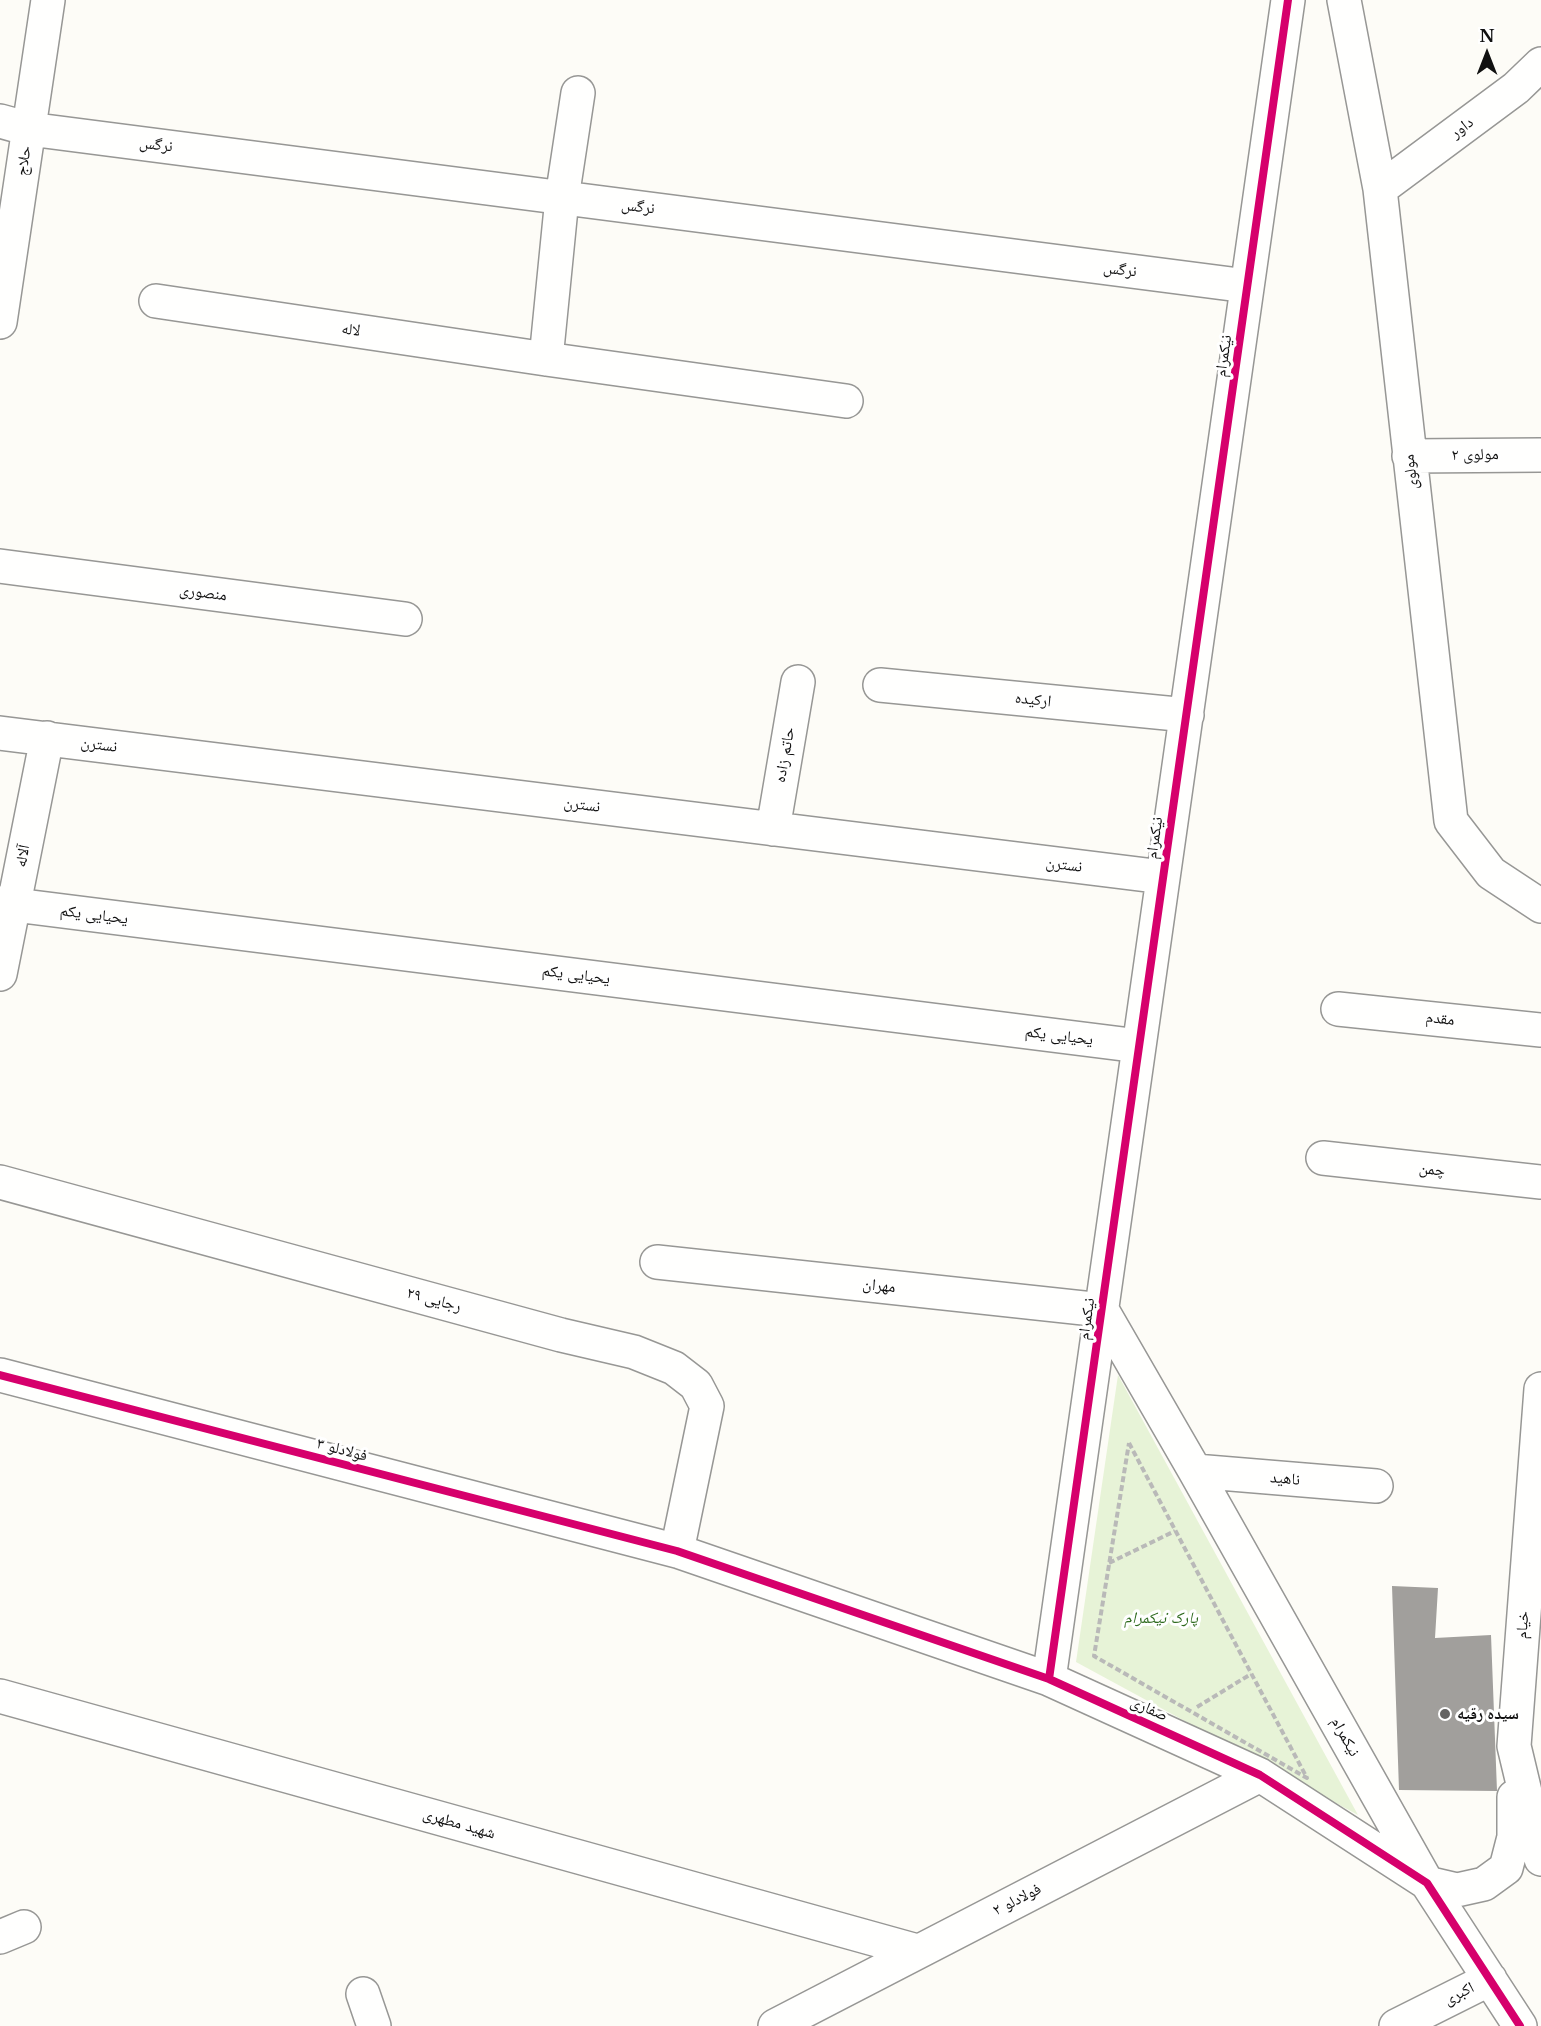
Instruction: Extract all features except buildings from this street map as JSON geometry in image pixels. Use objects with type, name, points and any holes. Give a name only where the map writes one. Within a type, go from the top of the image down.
[{"type":"street","name":"حلاج","points":[[0,322],[14,125],[48,0]]},
{"type":"street","name":"نیکمرام","points":[[1049,1679],[1288,0]]},
{"type":"street","name":"مولوی","points":[[1344,0],[1380,189],[1451,822],[1491,873],[1541,906]]},
{"type":"street","name":"داور","points":[[1380,189],[1516,88],[1541,64]]},
{"type":"street","points":[[546,359],[562,198],[578,93]]},
{"type":"street","name":"نرگس","points":[[14,125],[1247,286]]},
{"type":"street","name":"لاله","points":[[156,301],[846,401]]},
{"type":"street","name":"مولوی ۲","points":[[1409,456],[1541,455]]},
{"type":"street","name":"منصوری","points":[[0,566],[405,619]]},
{"type":"street","name":"حاتم زاده","points":[[773,829],[798,682]]},
{"type":"street","name":"ارکیده","points":[[880,685],[1187,715]]},
{"type":"street","name":"نسترن","points":[[0,733],[1164,877]]},
{"type":"street","name":"آلاله","points":[[0,974],[7,904],[47,738]]},
{"type":"street","name":"یحیایی یکم","points":[[7,904],[1139,1046]]},
{"type":"street","name":"مقدم","points":[[1338,1009],[1541,1030]]},
{"type":"street","name":"چمن","points":[[1323,1158],[1541,1182]]},
{"type":"street","name":"رجایی ۲۹","points":[[0,1182],[550,1332],[634,1352],[674,1368],[696,1385],[706,1406],[676,1551]]},
{"type":"street","name":"مهران","points":[[657,1262],[1102,1310]]},
{"type":"street","name":"نیکمرام","points":[[1102,1310],[1427,1883]]},
{"type":"street","name":"فولادلو ۳","points":[[0,1375],[676,1551]]},
{"type":"street","name":"خیام","points":[[1541,1389],[1537,1485],[1514,1746],[1541,1858]]},
{"type":"street","name":"ناهید","points":[[1195,1471],[1376,1486]]},
{"type":"street","name":"صفاری","points":[[676,1551],[1178,1721],[1427,1883],[1521,2026]]},
{"type":"street","name":"شهید مطهری","points":[[0,1696],[917,1951]]},
{"type":"street","points":[[1427,1883],[1457,1890],[1484,1884],[1506,1868],[1514,1837],[1514,1746]]},
{"type":"street","name":"فولادلو ۲","points":[[775,2026],[1260,1775]]},
{"type":"street","name":"اکبری","points":[[1396,2026],[1490,1979]]},
{"type":"street","points":[[363,1994],[375,2026]]},
{"type":"path","points":[[1129,1443],[1307,1779],[1178,1721],[1094,1656],[1109,1563],[1129,1443]]},
{"type":"path","points":[[1063,1580],[1109,1563],[1175,1530]]},
{"type":"path","points":[[1178,1721],[1251,1674]]},
{"type":"green space","name":"پارک نیکمرام","points":[[1118,1375],[1358,1815],[1076,1662]]},
{"type":"cycle path","points":[[1049,1679],[1288,0]]},
{"type":"cycle path","points":[[0,1375],[677,1551],[1049,1679],[1260,1775],[1427,1883],[1520,2026]]},
{"type":"place","name":"سیده رقیه","points":[[1445,1714]]}]
